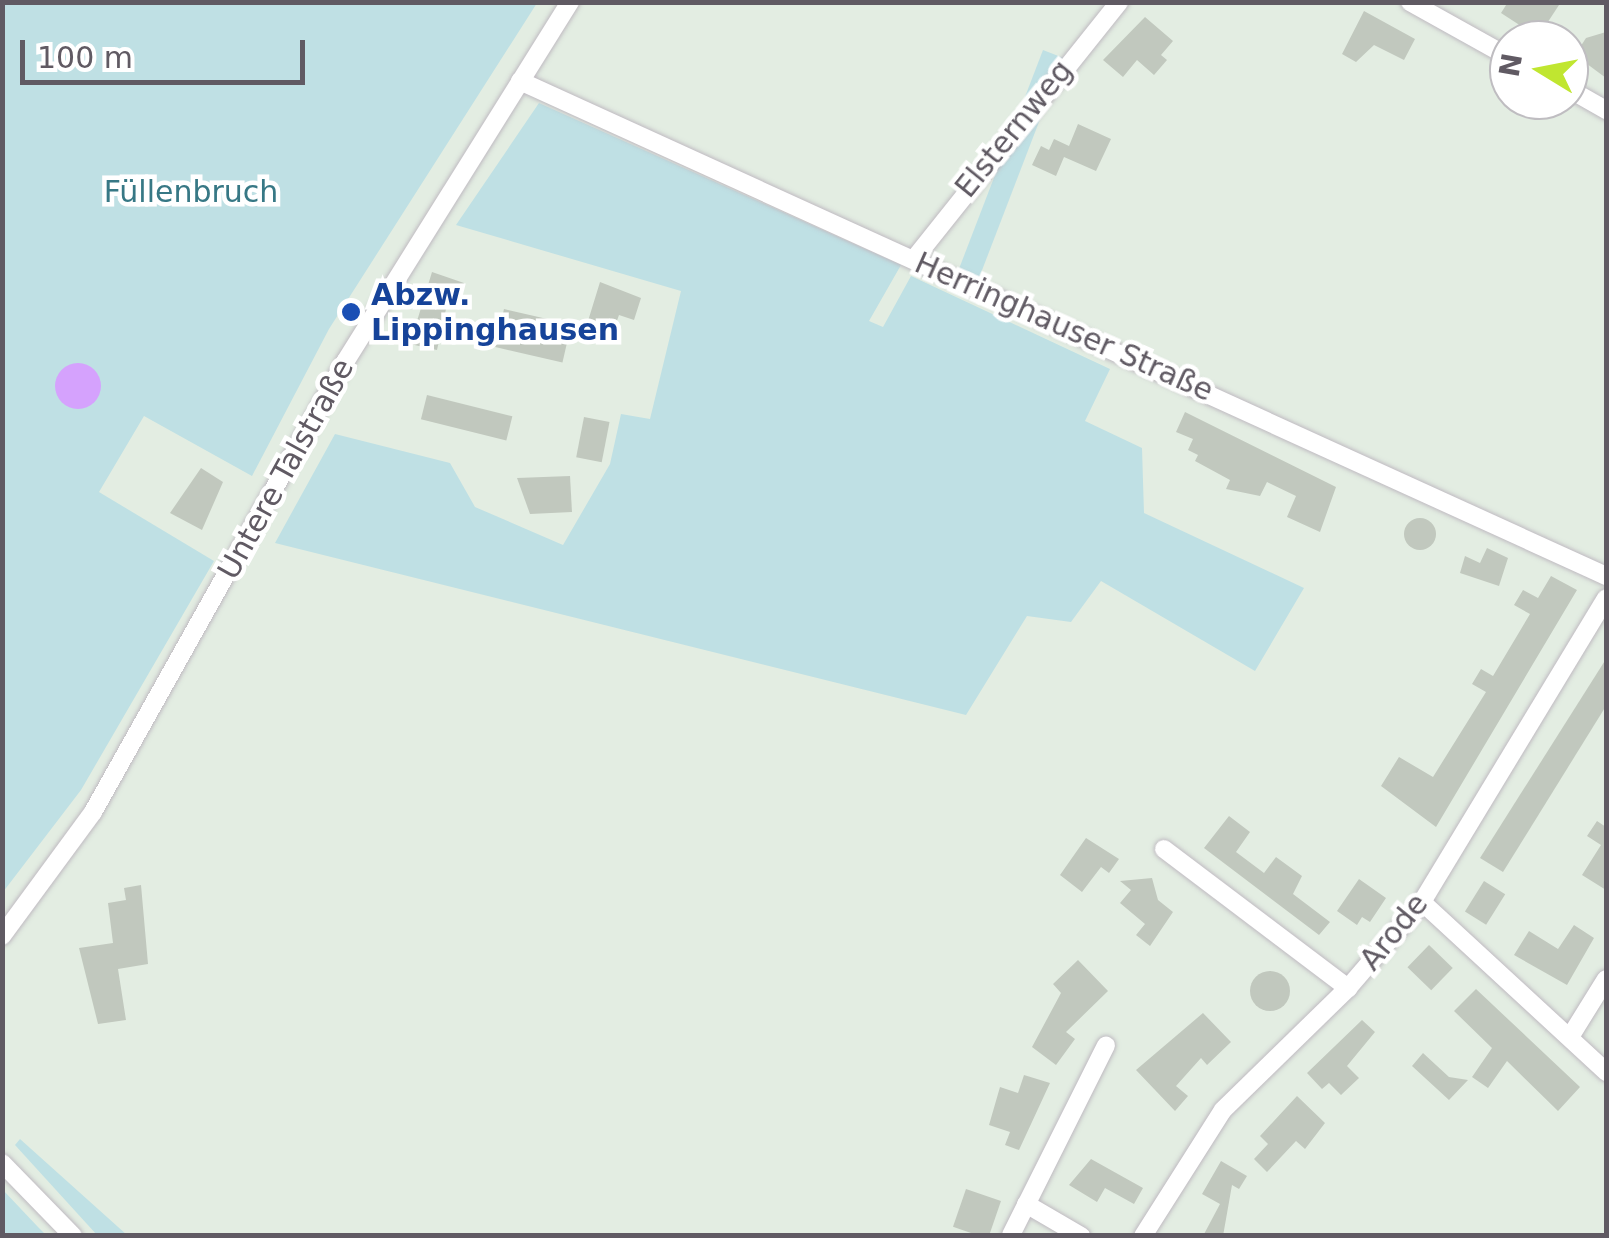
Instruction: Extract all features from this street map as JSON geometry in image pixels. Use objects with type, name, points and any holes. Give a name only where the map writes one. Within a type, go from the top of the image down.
[{"type":"street","name":"Untere Talstraße","points":[[2,936],[93,812],[345,362],[570,2]]},
{"type":"street","name":"Elsternweg","points":[[914,260],[1119,2]]},
{"type":"street","points":[[1410,2],[1489,46]]},
{"type":"street","name":"Herringhauser Straße","points":[[520,81],[1606,576]]},
{"type":"street","name":"Arode","points":[[1143,1236],[1223,1110],[1348,988],[1422,902],[1606,598]]},
{"type":"street","points":[[1164,849],[1348,988]]},
{"type":"street","points":[[1422,902],[1606,1072]]},
{"type":"street","points":[[1570,1038],[1606,979]]},
{"type":"street","points":[[1010,1235],[1106,1045]]},
{"type":"street","points":[[2,1163],[73,1236]]},
{"type":"street","points":[[1026,1204],[1082,1236]]},
{"type":"green space","name":"Füllenbruch","points":[[3,3],[537,3],[329,329],[252,476],[144,416],[99,492],[214,561],[81,790],[3,892]]},
{"type":"green space","points":[[1043,50],[1064,58],[976,287],[955,279]]},
{"type":"green space","points":[[539,103],[901,265],[869,321],[883,327],[911,276],[1110,369],[1085,421],[1142,448],[1144,513],[1304,588],[1255,671],[1101,581],[1071,622],[1027,616],[966,715],[275,543],[335,434],[450,463],[475,507],[563,545],[610,464],[621,414],[650,419],[681,291],[456,225]]},
{"type":"green space","points":[[20,1139],[127,1235],[97,1235],[15,1145]]},
{"type":"green space","points":[[3,1190],[38,1227],[46,1235],[3,1235]]},
{"type":"shaded area","points":[[78,363],[94,370],[101,386],[94,402],[78,409],[62,402],[55,386],[62,370]]},
{"type":"building","points":[[1508,2],[1561,2],[1549,20],[1512,20],[1501,13]]},
{"type":"building","points":[[1364,11],[1415,39],[1404,60],[1374,45],[1356,62],[1342,54]]},
{"type":"building","points":[[1145,17],[1173,41],[1161,55],[1167,60],[1154,75],[1137,60],[1123,77],[1103,60]]},
{"type":"building","points":[[1606,32],[1606,78],[1589,65],[1589,37]]},
{"type":"building","points":[[1078,124],[1111,139],[1096,171],[1064,157],[1056,176],[1032,165],[1041,146],[1049,150],[1054,139],[1069,146]]},
{"type":"building","points":[[432,272],[464,283],[458,304],[448,300],[437,350],[410,344]]},
{"type":"building","points":[[600,282],[641,298],[634,320],[619,315],[614,329],[588,321]]},
{"type":"building","points":[[504,309],[571,325],[562,363],[495,347]]},
{"type":"building","points":[[427,395],[512,416],[506,441],[421,419]]},
{"type":"building","points":[[1185,412],[1336,487],[1320,532],[1287,517],[1296,496],[1267,482],[1260,496],[1226,489],[1230,480],[1195,461],[1198,455],[1188,450],[1193,439],[1176,432]]},
{"type":"building","points":[[584,417],[610,422],[602,462],[576,457]]},
{"type":"building","points":[[201,468],[223,482],[202,530],[170,513]]},
{"type":"building","points":[[570,476],[572,512],[530,514],[517,478]]},
{"type":"building","points":[[1420,518],[1432,522],[1436,534],[1432,546],[1420,550],[1408,546],[1404,534],[1408,522]]},
{"type":"building","points":[[1487,548],[1508,558],[1499,586],[1460,573],[1465,556],[1480,563]]},
{"type":"building","points":[[1551,576],[1577,590],[1436,827],[1381,786],[1399,757],[1433,777],[1486,692],[1472,684],[1481,669],[1493,676],[1530,614],[1514,605],[1523,590],[1538,598]]},
{"type":"building","points":[[1606,659],[1606,706],[1503,872],[1480,858]]},
{"type":"building","points":[[1229,816],[1250,832],[1236,852],[1264,873],[1276,857],[1302,876],[1293,894],[1330,922],[1319,935],[1204,848]]},
{"type":"building","points":[[1597,821],[1606,827],[1606,890],[1582,875],[1601,845],[1587,836]]},
{"type":"building","points":[[1086,838],[1119,859],[1109,873],[1101,867],[1082,892],[1060,875]]},
{"type":"building","points":[[1152,878],[1158,900],[1173,912],[1150,946],[1136,935],[1145,924],[1120,903],[1131,890],[1120,881]]},
{"type":"building","points":[[1359,879],[1386,898],[1370,922],[1362,917],[1357,925],[1337,911]]},
{"type":"building","points":[[1484,881],[1505,894],[1486,925],[1465,912]]},
{"type":"building","points":[[141,885],[148,964],[118,969],[126,1020],[98,1024],[79,948],[113,943],[108,903],[126,900],[124,888]]},
{"type":"building","points":[[1574,925],[1594,938],[1567,985],[1514,955],[1529,931],[1558,949]]},
{"type":"building","points":[[1429,945],[1453,968],[1431,990],[1407,967]]},
{"type":"building","points":[[1078,960],[1108,991],[1066,1032],[1075,1039],[1056,1065],[1032,1047],[1061,993],[1053,984]]},
{"type":"building","points":[[1270,971],[1284,977],[1290,991],[1284,1005],[1270,1011],[1256,1005],[1250,991],[1256,977]]},
{"type":"building","points":[[1476,989],[1580,1087],[1558,1111],[1507,1061],[1488,1088],[1472,1077],[1492,1048],[1454,1011]]},
{"type":"building","points":[[1203,1013],[1231,1042],[1207,1065],[1201,1058],[1176,1086],[1188,1096],[1175,1111],[1136,1070]]},
{"type":"building","points":[[1362,1020],[1375,1032],[1347,1066],[1359,1078],[1341,1095],[1329,1083],[1322,1089],[1307,1073]]},
{"type":"building","points":[[1423,1053],[1449,1077],[1468,1080],[1449,1100],[1412,1066]]},
{"type":"building","points":[[1024,1075],[1050,1083],[1019,1150],[1005,1145],[1010,1132],[989,1125],[1000,1087],[1018,1093]]},
{"type":"building","points":[[1297,1096],[1325,1123],[1305,1149],[1296,1141],[1267,1172],[1254,1159],[1268,1144],[1260,1136]]},
{"type":"building","points":[[1091,1159],[1143,1188],[1134,1204],[1105,1188],[1097,1202],[1069,1185]]},
{"type":"building","points":[[1221,1161],[1247,1176],[1239,1189],[1232,1185],[1223,1236],[1203,1236],[1220,1204],[1202,1194]]},
{"type":"building","points":[[966,1189],[1001,1201],[989,1236],[953,1227]]},
{"type":"place","name":"Abzw. Lippinghausen","points":[[351,312]]}]
